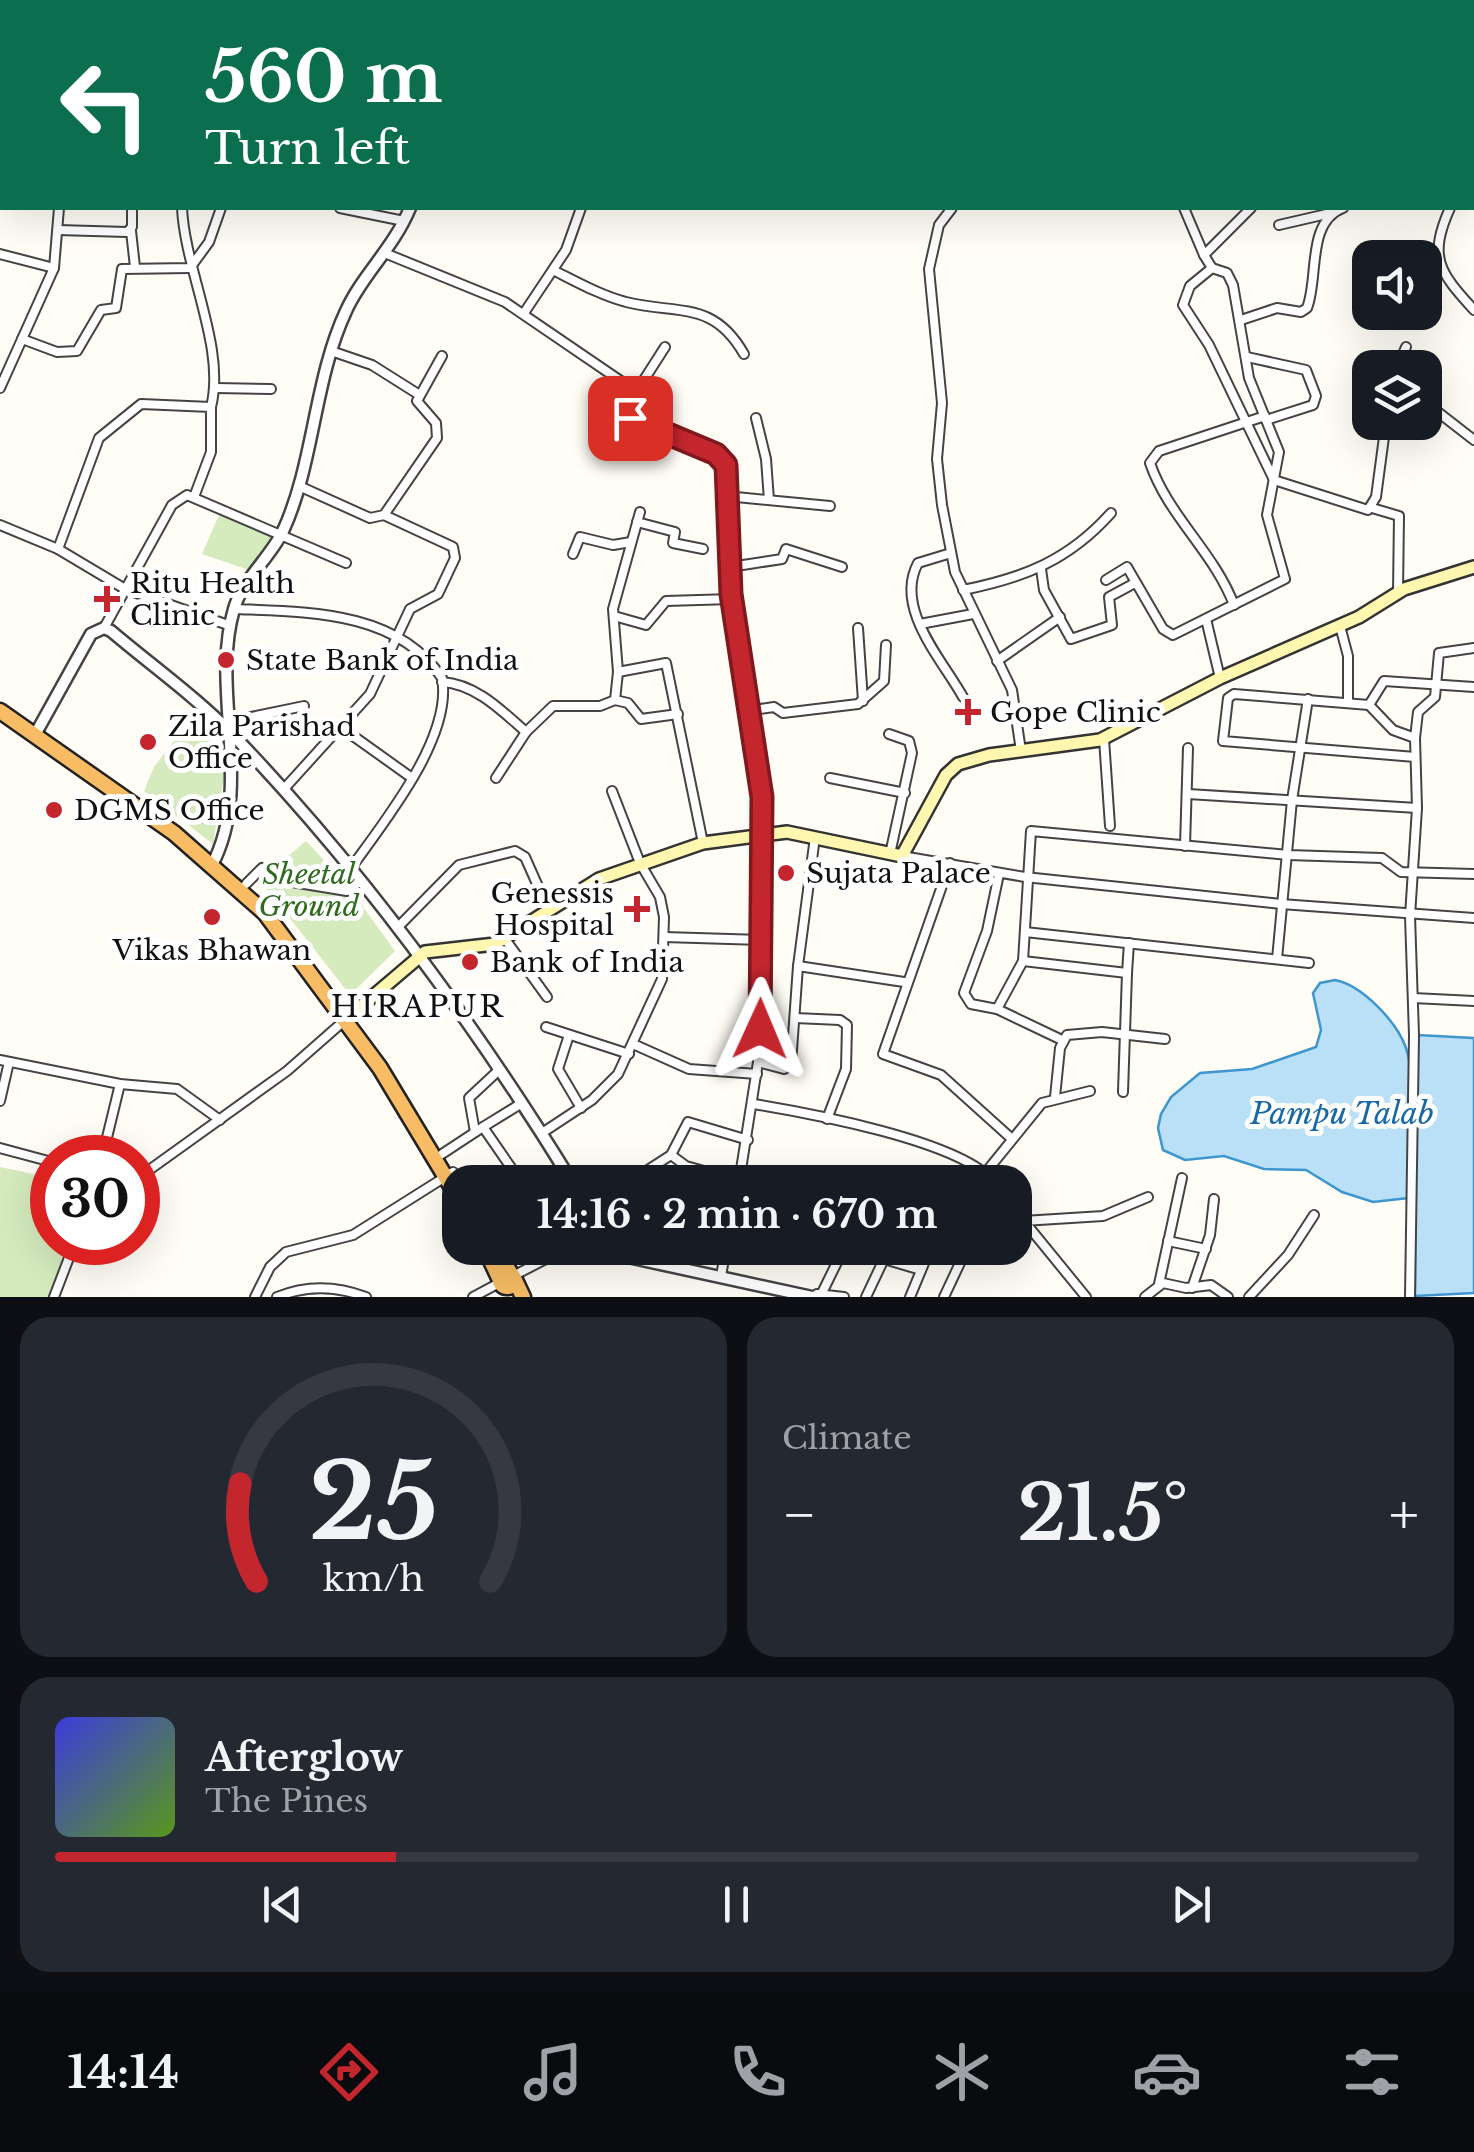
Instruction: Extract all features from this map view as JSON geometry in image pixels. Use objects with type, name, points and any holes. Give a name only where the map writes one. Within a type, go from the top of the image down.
[{"type":"highway","points":[[0,708],[38,730],[246,884],[290,931],[445,1165]]},
{"type":"highway","points":[[214,861],[278,929],[348,1018],[448,1165]]},
{"type":"highway","points":[[508,1282],[523,1297]]},
{"type":"main road","points":[[348,1018],[417,956],[438,948],[478,947],[506,939],[599,879],[703,844],[760,833],[815,837],[896,854],[953,767],[981,757],[1104,739],[1220,678],[1340,626],[1398,592],[1473,567]]},
{"type":"street","points":[[421,0],[436,0]]},
{"type":"street","points":[[0,388],[54,268],[59,210]]},
{"type":"street","points":[[132,210],[135,267]]},
{"type":"street","points":[[182,210],[190,268],[216,388],[211,452],[194,497]]},
{"type":"street","points":[[190,268],[209,242],[221,210]]},
{"type":"street","points":[[350,210],[404,221]]},
{"type":"street","points":[[214,861],[231,780],[228,727],[234,609],[282,533],[299,486],[303,454],[346,311],[387,254],[409,210]]},
{"type":"street","points":[[524,313],[566,250],[580,210]]},
{"type":"street","points":[[950,210],[939,225],[929,269],[942,404],[937,459],[952,552],[973,614],[1012,690],[1021,751]]},
{"type":"street","points":[[1106,580],[1127,567],[1133,584],[1169,634],[1285,579],[1268,515],[1279,452],[1250,378],[1232,280],[1227,273],[1212,268],[1185,210]]},
{"type":"street","points":[[1204,255],[1250,210]]},
{"type":"street","points":[[1280,225],[1338,210]]},
{"type":"street","points":[[1449,210],[1437,243],[1439,266],[1474,310]]},
{"type":"street","points":[[1242,320],[1277,308],[1302,312],[1307,308],[1313,257],[1330,213]]},
{"type":"street","points":[[58,230],[131,230]]},
{"type":"street","points":[[0,254],[54,268]]},
{"type":"street","points":[[387,254],[472,285],[524,313],[634,390]]},
{"type":"street","points":[[22,339],[57,352],[77,352],[101,310],[116,308],[122,269],[190,268]]},
{"type":"street","points":[[1212,268],[1190,286],[1183,305],[1209,345],[1274,480],[1350,507],[1399,516],[1398,592]]},
{"type":"street","points":[[552,270],[623,301],[709,316],[726,327],[744,354]]},
{"type":"street","points":[[666,347],[624,408],[630,418],[716,454],[726,465],[732,599],[762,797],[758,1062],[743,1165]]},
{"type":"street","points":[[334,352],[372,366],[418,394]]},
{"type":"street","points":[[384,515],[436,438],[436,424],[420,408],[418,394],[442,356]]},
{"type":"street","points":[[1234,605],[1224,577],[1174,509],[1150,463],[1159,451],[1313,404],[1312,378],[1306,370],[1247,358]]},
{"type":"street","points":[[216,388],[272,390]]},
{"type":"street","points":[[58,549],[105,432],[141,404],[212,408]]},
{"type":"street","points":[[1442,415],[1474,440]]},
{"type":"street","points":[[756,418],[766,459],[768,500]]},
{"type":"street","points":[[1372,508],[1383,440]]},
{"type":"street","points":[[283,790],[370,694],[413,604],[438,594],[456,551],[384,515],[370,518],[299,486]]},
{"type":"street","points":[[726,496],[830,506]]},
{"type":"street","points":[[38,730],[91,634],[104,628],[179,498],[194,497],[346,563]]},
{"type":"street","points":[[963,590],[1042,570],[1111,513]]},
{"type":"street","points":[[616,700],[614,616],[638,517],[674,532],[673,544],[703,548]]},
{"type":"street","points":[[0,524],[58,549],[126,589],[231,626]]},
{"type":"street","points":[[572,554],[580,536],[613,544],[631,542]]},
{"type":"street","points":[[730,568],[782,560],[786,549],[842,567]]},
{"type":"street","points":[[952,552],[926,558],[912,575],[912,606],[963,696]]},
{"type":"street","points":[[1042,570],[1044,590],[1072,639],[1112,625],[1109,597],[1133,584]]},
{"type":"street","points":[[614,616],[646,625],[666,601],[732,599]]},
{"type":"street","points":[[234,609],[330,614],[398,639],[436,670],[442,682],[443,698],[428,747],[412,778],[351,868]]},
{"type":"street","points":[[920,624],[973,614]]},
{"type":"street","points":[[997,660],[1060,618]]},
{"type":"street","points":[[1206,619],[1220,678]]},
{"type":"street","points":[[1340,626],[1348,656],[1348,703]]},
{"type":"street","points":[[104,628],[228,727],[351,868],[499,1070],[562,1165]]},
{"type":"street","points":[[858,628],[863,700]]},
{"type":"street","points":[[746,711],[809,711],[863,700],[884,681],[886,644]]},
{"type":"street","points":[[1410,1297],[1410,916],[1415,738],[1418,712],[1432,702],[1438,652],[1474,648]]},
{"type":"street","points":[[618,672],[666,663],[703,844]]},
{"type":"street","points":[[1369,705],[1384,681],[1474,687]]},
{"type":"street","points":[[442,682],[459,683],[493,704],[526,732]]},
{"type":"street","points":[[1415,738],[1393,730],[1369,705],[1234,694],[1228,698],[1223,741],[1416,757]]},
{"type":"street","points":[[496,778],[526,732],[553,706],[600,706],[616,700],[628,703],[641,718],[678,714]]},
{"type":"street","points":[[1276,959],[1298,749],[1308,700]]},
{"type":"street","points":[[228,727],[304,706]]},
{"type":"street","points":[[342,728],[412,778]]},
{"type":"street","points":[[889,734],[909,741],[912,753],[896,854],[1025,878],[1410,916],[1474,918]]},
{"type":"street","points":[[1104,739],[1110,826]]},
{"type":"street","points":[[1185,846],[1188,748]]},
{"type":"street","points":[[830,778],[905,794]]},
{"type":"street","points":[[542,1133],[610,1083],[629,1054],[662,978],[660,897],[640,863],[612,791]]},
{"type":"street","points":[[1188,794],[1416,808]]},
{"type":"street","points":[[997,1009],[1023,961],[1025,878],[1031,830],[1185,846],[1382,858],[1401,872],[1474,874]]},
{"type":"street","points":[[758,1062],[788,1068],[815,837]]},
{"type":"street","points":[[397,928],[459,865],[515,851],[525,857],[549,911]]},
{"type":"street","points":[[950,863],[904,982],[883,1054],[941,1074],[1012,1138]]},
{"type":"street","points":[[246,884],[262,868],[286,882],[347,891],[361,881]]},
{"type":"street","points":[[999,874],[987,931],[964,993],[971,1004],[997,1009],[1062,1040]]},
{"type":"street","points":[[1025,932],[1310,963]]},
{"type":"street","points":[[664,938],[762,940]]},
{"type":"street","points":[[506,939],[547,998]]},
{"type":"street","points":[[1123,1092],[1129,943]]},
{"type":"street","points":[[1023,961],[1127,972]]},
{"type":"street","points":[[798,966],[904,982]]},
{"type":"street","points":[[1413,998],[1474,1001]]},
{"type":"street","points":[[160,1162],[287,1071],[348,1018]]},
{"type":"street","points":[[795,1018],[846,1024],[846,1069],[827,1118]]},
{"type":"street","points":[[546,1027],[629,1054]]},
{"type":"street","points":[[1062,1040],[1079,1032],[1165,1039]]},
{"type":"street","points":[[569,1035],[558,1069],[581,1108]]},
{"type":"street","points":[[1056,1097],[1062,1040]]},
{"type":"street","points":[[633,1044],[689,1069],[757,1074]]},
{"type":"street","points":[[0,1101],[5,1061],[120,1084],[178,1089],[220,1120]]},
{"type":"street","points":[[499,1070],[469,1098],[479,1129],[508,1165]]},
{"type":"street","points":[[108,1135],[120,1084]]},
{"type":"street","points":[[991,1165],[1042,1103],[1090,1091]]},
{"type":"street","points":[[442,1154],[522,1103]]},
{"type":"street","points":[[754,1104],[827,1118],[952,1155],[972,1165]]},
{"type":"street","points":[[655,1165],[671,1155],[688,1122],[748,1140]]},
{"type":"street","points":[[0,1148],[30,1156]]},
{"type":"street","points":[[671,1155],[685,1165]]},
{"type":"street","points":[[1145,1297],[1159,1284],[1182,1178]]},
{"type":"street","points":[[254,1297],[270,1267],[286,1252],[353,1235],[442,1185]]},
{"type":"street","points":[[1032,1220],[1102,1216],[1148,1197]]},
{"type":"street","points":[[1192,1288],[1206,1248],[1214,1199]]},
{"type":"street","points":[[1255,1295],[1314,1215]]},
{"type":"street","points":[[1032,1232],[1086,1297]]},
{"type":"street","points":[[1168,1241],[1206,1248]]},
{"type":"street","points":[[866,1297],[884,1259],[921,1270]]},
{"type":"street","points":[[54,1297],[66,1265]]},
{"type":"street","points":[[474,1297],[537,1265]]},
{"type":"street","points":[[670,1265],[815,1295],[844,1297]]},
{"type":"street","points":[[721,1276],[723,1265]]},
{"type":"street","points":[[815,1295],[834,1265]]},
{"type":"street","points":[[910,1297],[923,1265]]},
{"type":"street","points":[[944,1297],[959,1265]]},
{"type":"street","points":[[1159,1284],[1192,1288],[1210,1285],[1228,1297]]},
{"type":"street","points":[[277,1297],[316,1288],[364,1296]]},
{"type":"green space","points":[[219,515],[275,533],[255,572],[202,554]]},
{"type":"green space","points":[[190,720],[228,753],[213,844],[144,791],[154,767]]},
{"type":"green space","name":"Sheetal Ground","points":[[306,841],[347,885],[395,951],[350,995],[260,880]]},
{"type":"green space","points":[[0,1167],[30,1173],[30,1265],[63,1265],[51,1297],[0,1297]]},
{"type":"water","name":"Pampu Talab","points":[[1335,980],[1367,997],[1387,1016],[1401,1038],[1410,1067],[1410,1127],[1417,1126],[1418,1035],[1474,1038],[1474,1293],[1415,1296],[1415,1145],[1408,1198],[1373,1202],[1342,1192],[1306,1170],[1264,1169],[1224,1156],[1185,1160],[1163,1150],[1158,1128],[1161,1114],[1171,1097],[1200,1073],[1252,1069],[1316,1047],[1321,1030],[1313,993],[1320,983]]},
{"type":"place","name":"Ritu Health Clinic","points":[[107,599]]},
{"type":"place","name":"State Bank of India","points":[[226,660]]},
{"type":"place","name":"Gope Clinic","points":[[968,712]]},
{"type":"place","name":"Zila Parishad Office","points":[[148,742]]},
{"type":"place","name":"DGMS Office","points":[[54,810]]},
{"type":"place","name":"Sujata Palace","points":[[786,873]]},
{"type":"place","name":"Genessis Hospital","points":[[637,909]]},
{"type":"place","name":"Vikas Bhawan","points":[[212,917]]},
{"type":"place","name":"Bank of India","points":[[470,962]]},
{"type":"district","name":"HIRAPUR","points":[[418,1006]]},
{"type":"route","points":[[630,418],[716,454],[726,465],[731,594],[741,683],[762,797],[760,1029]]}]
